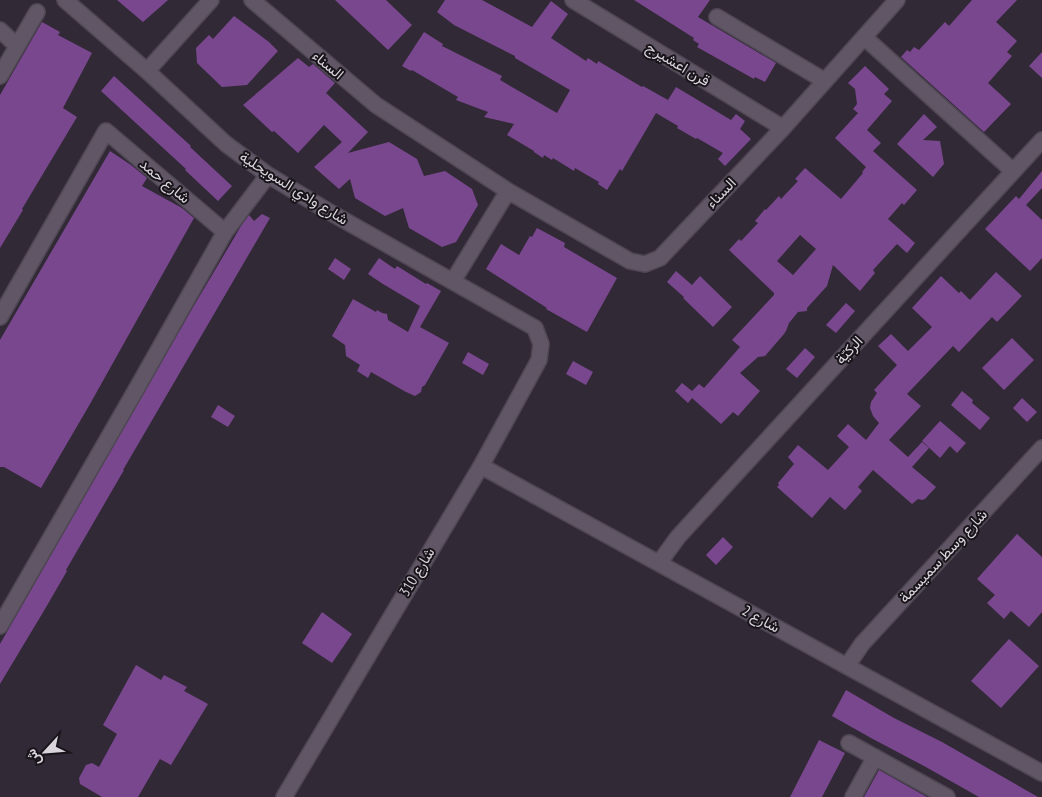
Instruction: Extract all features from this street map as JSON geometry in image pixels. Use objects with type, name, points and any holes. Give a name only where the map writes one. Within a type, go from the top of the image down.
[{"type":"street","name":"شارع وادي السويحلية","points":[[66,0],[226,144],[268,175],[326,210],[535,328],[541,344]]},
{"type":"street","points":[[147,71],[211,0]]},
{"type":"street","name":"السناء","points":[[252,0],[376,106],[508,190],[630,262],[645,264],[660,258],[783,128],[897,0]]},
{"type":"street","name":"قرن اعشيرج","points":[[573,0],[783,128]]},
{"type":"street","points":[[0,76],[43,5]]},
{"type":"street","points":[[717,17],[825,81]]},
{"type":"street","points":[[0,30],[17,46]]},
{"type":"street","points":[[864,37],[1013,171]]},
{"type":"street","name":"شارع حمد","points":[[0,317],[106,131],[225,232]]},
{"type":"street","name":"الركيّة","points":[[659,563],[678,537],[1042,140]]},
{"type":"street","points":[[0,626],[225,232],[268,175]]},
{"type":"street","points":[[453,281],[508,190]]},
{"type":"street","name":"شارع 310","points":[[284,797],[481,466],[539,360],[541,344]]},
{"type":"street","name":"شارع وسط سميسمة","points":[[847,666],[862,644],[1042,448]]},
{"type":"street","name":"شارع 2","points":[[481,466],[1042,773]]},
{"type":"street","points":[[849,743],[947,797]]},
{"type":"street","points":[[853,797],[875,757]]},
{"type":"building","points":[[117,0],[168,0],[143,22]]},
{"type":"building","points":[[335,0],[386,0],[412,25],[388,50]]},
{"type":"building","points":[[445,0],[482,0],[532,27],[551,1],[568,14],[551,38],[586,61],[588,58],[597,64],[598,61],[668,100],[676,87],[731,120],[736,114],[745,121],[740,129],[751,139],[725,166],[718,159],[723,153],[677,128],[678,126],[656,113],[622,171],[620,169],[607,190],[598,184],[599,182],[575,168],[574,171],[553,158],[552,160],[544,155],[543,158],[507,135],[514,124],[484,117],[488,112],[456,100],[458,97],[402,66],[424,32],[443,44],[442,46],[502,76],[500,80],[557,113],[570,90],[515,58],[515,56],[454,25],[437,12]]},
{"type":"building","points":[[634,0],[710,0],[698,17],[776,63],[765,82],[755,77],[754,79],[697,47],[699,44],[693,40],[694,38]]},
{"type":"building","points":[[972,0],[1017,0],[996,22],[1017,41],[1007,52],[1012,56],[988,83],[1011,104],[984,132],[901,57],[907,50],[910,52],[914,47],[919,50],[945,22],[949,26]]},
{"type":"building","points":[[234,16],[278,51],[247,85],[222,87],[197,63],[196,48],[209,35],[213,39]]},
{"type":"building","points":[[42,22],[60,32],[58,35],[92,53],[63,108],[77,117],[0,248],[0,95]]},
{"type":"building","points":[[1042,52],[1042,78],[1029,66]]},
{"type":"building","points":[[298,58],[309,67],[313,64],[335,83],[326,93],[368,132],[348,153],[389,142],[417,159],[424,176],[445,171],[472,189],[478,205],[456,242],[442,247],[409,228],[403,208],[385,216],[355,198],[350,179],[339,189],[314,167],[342,142],[324,125],[298,153],[243,105]]},
{"type":"building","points":[[865,66],[889,89],[884,94],[892,101],[867,130],[881,143],[873,151],[917,190],[888,219],[915,243],[907,253],[897,244],[873,270],[875,273],[860,291],[833,265],[827,286],[807,308],[807,311],[798,312],[789,323],[784,334],[765,356],[758,357],[740,373],[760,391],[738,416],[733,412],[721,424],[692,398],[688,403],[675,391],[682,383],[692,391],[699,384],[704,388],[740,347],[732,340],[774,295],[729,250],[739,239],[741,241],[758,223],[755,221],[765,209],[779,196],[781,199],[798,181],[795,179],[805,168],[841,199],[863,173],[866,167],[835,138],[858,113],[853,109],[857,104],[855,89],[848,83]],"holes":[[[800,235],[816,249],[793,275],[777,261]]]},
{"type":"building","points":[[114,76],[232,186],[218,201],[101,91]]},
{"type":"building","points":[[924,114],[937,127],[923,140],[940,141],[944,164],[933,177],[897,144]]},
{"type":"building","points":[[110,151],[147,178],[142,186],[182,208],[194,218],[41,488],[4,467],[0,467],[0,340]]},
{"type":"building","points":[[1042,171],[1042,188],[1026,205],[1042,220],[1042,258],[1030,271],[985,229],[1016,196],[1019,199]]},
{"type":"building","points":[[262,214],[270,218],[0,684],[0,644],[241,226],[249,215],[254,221]]},
{"type":"building","points":[[537,228],[565,243],[564,247],[617,278],[587,332],[546,309],[486,269],[501,244],[519,255]]},
{"type":"building","points":[[335,258],[351,269],[344,280],[328,269]]},
{"type":"building","points":[[379,258],[395,269],[397,266],[441,291],[420,327],[449,343],[425,385],[422,387],[421,392],[415,396],[371,372],[368,378],[357,371],[360,365],[346,356],[345,345],[332,336],[353,299],[376,312],[377,310],[387,314],[388,320],[408,332],[420,306],[368,274]]},
{"type":"building","points":[[676,271],[692,285],[700,276],[732,307],[713,327],[667,282]]},
{"type":"building","points":[[996,272],[1022,296],[997,322],[992,317],[959,352],[953,346],[907,394],[921,406],[889,440],[908,457],[922,442],[929,448],[912,467],[936,487],[925,499],[918,499],[912,504],[873,470],[858,487],[862,491],[845,510],[830,497],[812,518],[777,487],[778,483],[794,464],[788,457],[798,445],[828,470],[849,447],[837,436],[848,424],[866,440],[879,423],[873,416],[870,408],[871,402],[877,393],[874,390],[897,365],[878,346],[891,334],[908,351],[932,327],[912,308],[941,276],[959,293],[961,291],[970,300]]},
{"type":"building","points":[[846,303],[855,311],[836,333],[826,325]]},
{"type":"building","points":[[1012,338],[1034,360],[1004,390],[982,368]]},
{"type":"building","points":[[805,348],[815,357],[797,378],[786,369]]},
{"type":"building","points":[[468,352],[489,364],[483,375],[462,363]]},
{"type":"building","points":[[573,361],[593,372],[586,385],[566,374]]},
{"type":"building","points":[[962,391],[973,400],[972,403],[990,418],[980,430],[951,405]]},
{"type":"building","points":[[1022,398],[1037,412],[1027,422],[1013,408]]},
{"type":"building","points":[[218,405],[235,416],[228,427],[211,417]]},
{"type":"building","points":[[940,421],[966,443],[957,453],[950,446],[940,458],[922,441]]},
{"type":"building","points":[[1017,534],[1042,557],[1042,612],[1029,627],[1011,611],[1004,619],[987,603],[995,595],[977,579]]},
{"type":"building","points":[[723,537],[733,547],[716,565],[706,555]]},
{"type":"building","points":[[322,612],[352,634],[332,663],[302,643]]},
{"type":"building","points":[[1009,639],[1039,666],[1001,708],[971,681]]},
{"type":"building","points":[[136,665],[161,680],[164,675],[187,687],[184,691],[208,704],[171,765],[160,759],[138,797],[102,797],[80,784],[79,778],[86,765],[92,763],[99,767],[117,734],[103,725]]},
{"type":"building","points":[[846,690],[1038,797],[979,797],[871,738],[832,716]]},
{"type":"building","points":[[819,740],[845,753],[822,797],[790,797]]},
{"type":"building","points":[[879,770],[902,783],[927,797],[864,797]]}]
